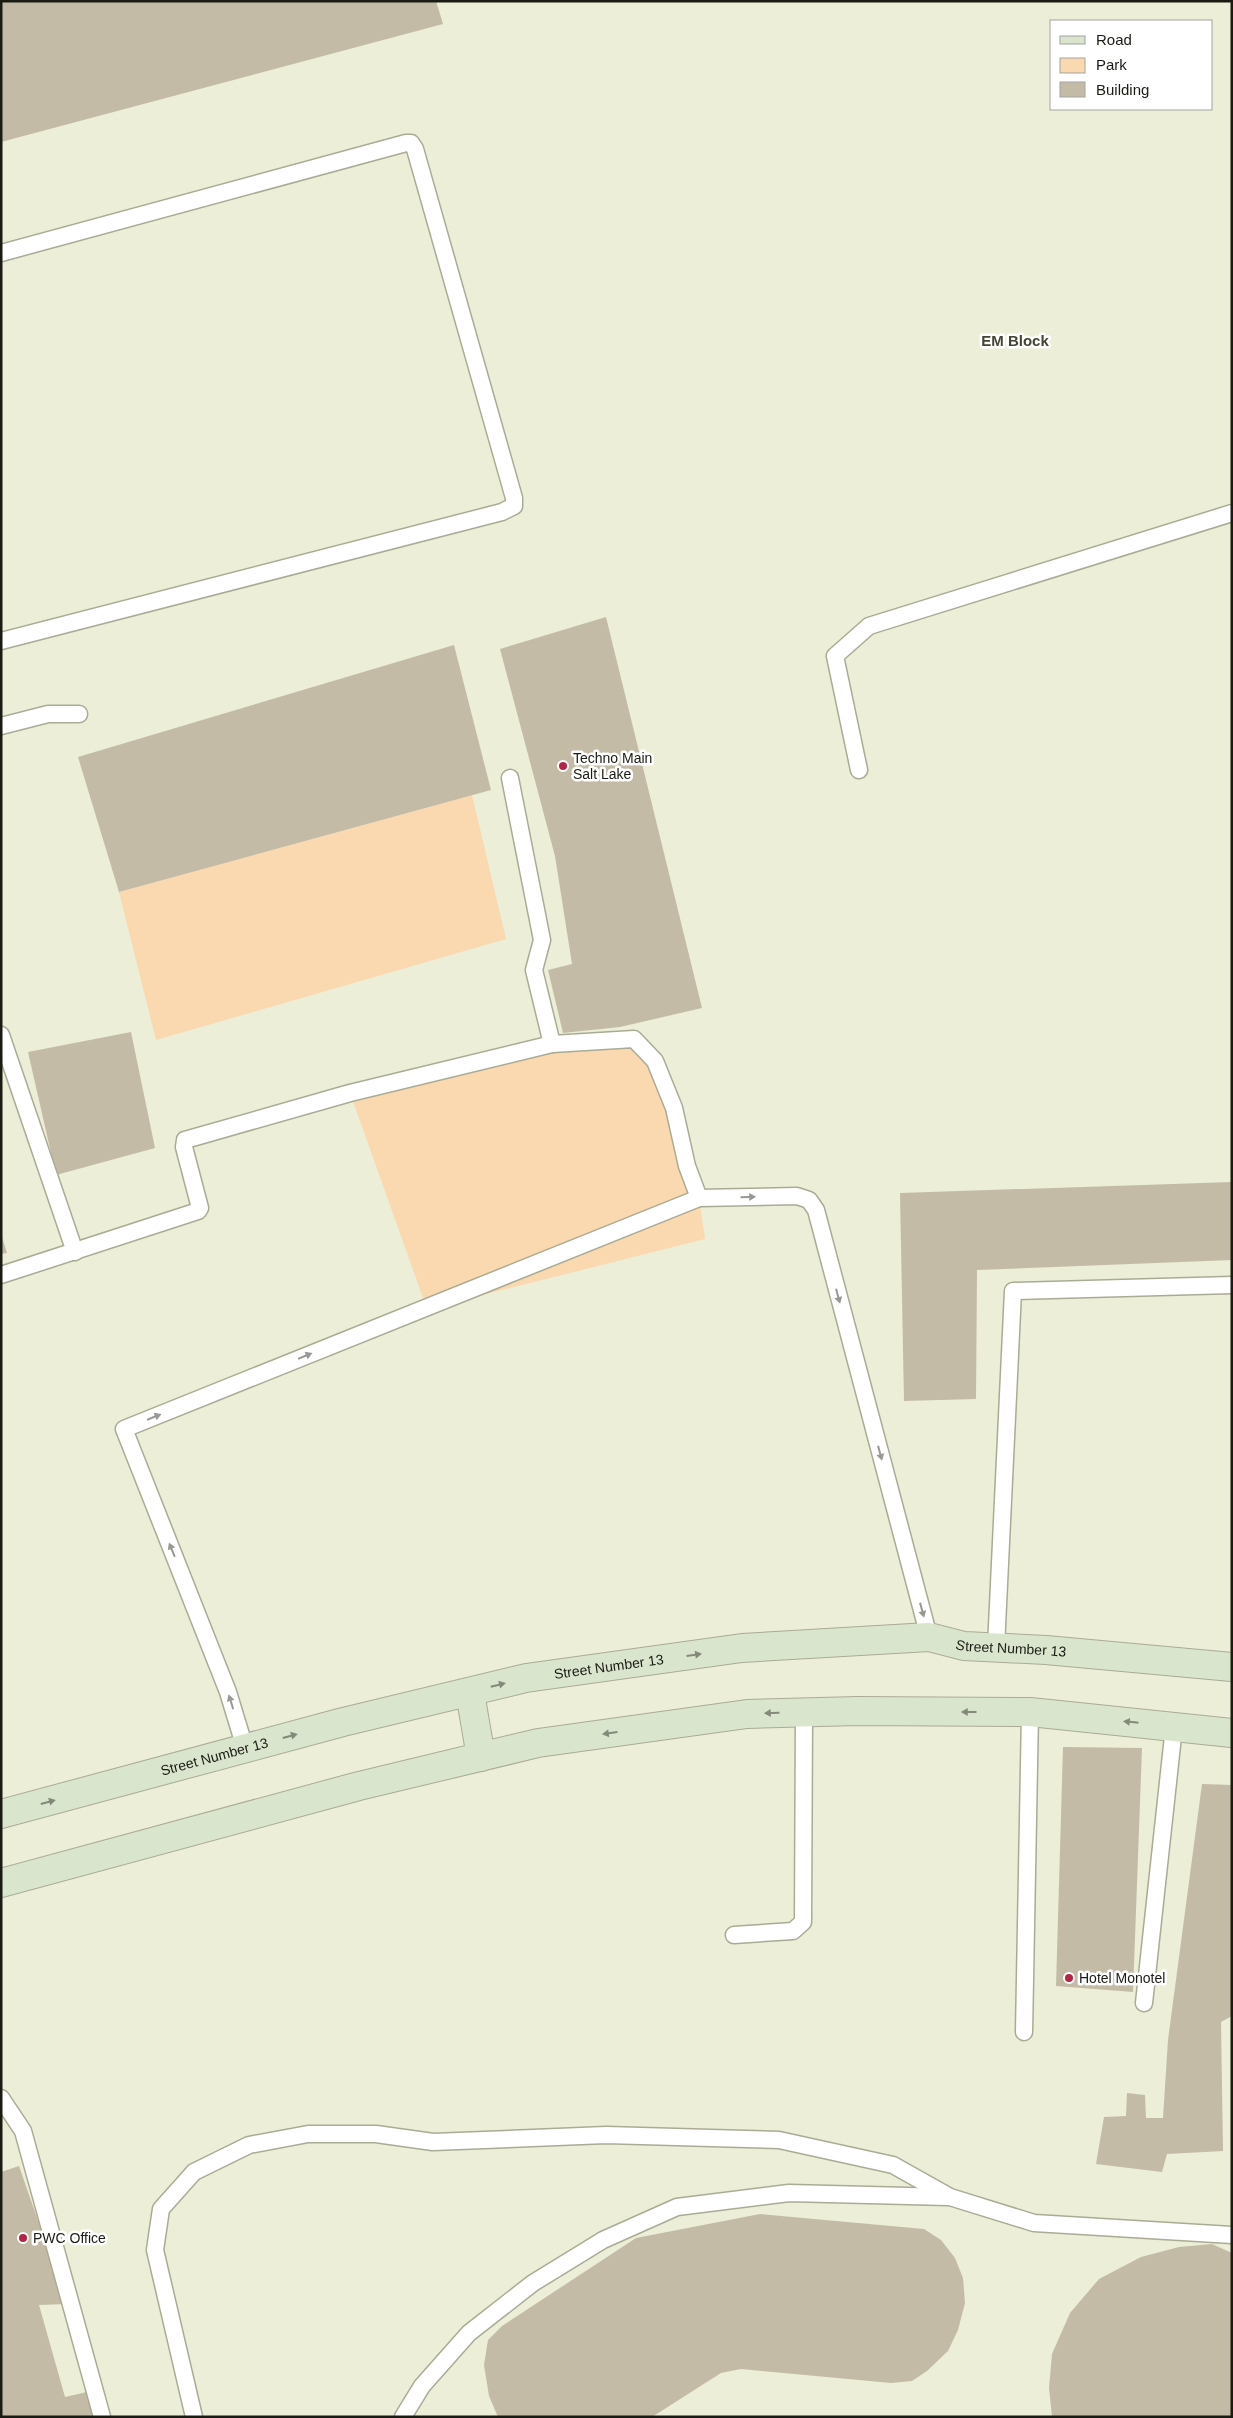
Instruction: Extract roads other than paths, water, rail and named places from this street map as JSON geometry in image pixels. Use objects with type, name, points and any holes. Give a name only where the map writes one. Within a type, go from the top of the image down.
[{"type":"main road","name":"Street Number 13","points":[[1,1814],[343,1722],[526,1678],[742,1648],[929,1637],[964,1646],[1046,1650],[1232,1667]]},
{"type":"main road","points":[[470,1693],[481,1757]]},
{"type":"main road","points":[[1,1883],[359,1786],[538,1743],[747,1714],[804,1712],[1030,1712],[1232,1733]]},
{"type":"lane","points":[[1,253],[411,143],[418,158],[514,498],[514,506],[502,512],[1,641]]},
{"type":"lane","points":[[859,770],[835,656],[869,626],[1232,513]]},
{"type":"lane","points":[[1,726],[48,714],[79,714]]},
{"type":"lane","points":[[510,778],[542,940],[534,970],[552,1044]]},
{"type":"lane","points":[[1,1035],[75,1252]]},
{"type":"lane","points":[[1,1275],[198,1211],[200,1208],[184,1147],[185,1140],[350,1093],[552,1044],[634,1039],[655,1061],[674,1108],[687,1166],[699,1198]]},
{"type":"lane","points":[[246,1748],[228,1692],[124,1429],[699,1198],[797,1196],[808,1200],[816,1210],[929,1637]]},
{"type":"lane","points":[[996,1647],[1013,1292],[1232,1285]]},
{"type":"lane","points":[[734,1935],[793,1931],[804,1922],[804,1712]]},
{"type":"lane","points":[[1024,2032],[1030,1712]]},
{"type":"lane","points":[[1144,2003],[1174,1727]]},
{"type":"lane","points":[[1,2098],[23,2131],[102,2417]]},
{"type":"lane","points":[[194,2417],[155,2250],[161,2209],[194,2172],[249,2145],[308,2134],[376,2134],[433,2142],[606,2135],[778,2140],[893,2165],[950,2197],[1034,2223],[1232,2235]]},
{"type":"lane","points":[[403,2417],[422,2386],[469,2333],[483,2322],[533,2284],[603,2240],[677,2207],[789,2193],[950,2197]]},
{"type":"place","name":"Techno Main Salt Lake","points":[[563,766]]},
{"type":"place","name":"Hotel Monotel","points":[[1069,1978]]},
{"type":"place","name":"PWC Office","points":[[23,2238]]},
{"type":"district","name":"EM Block","points":[[1015,341]]}]
